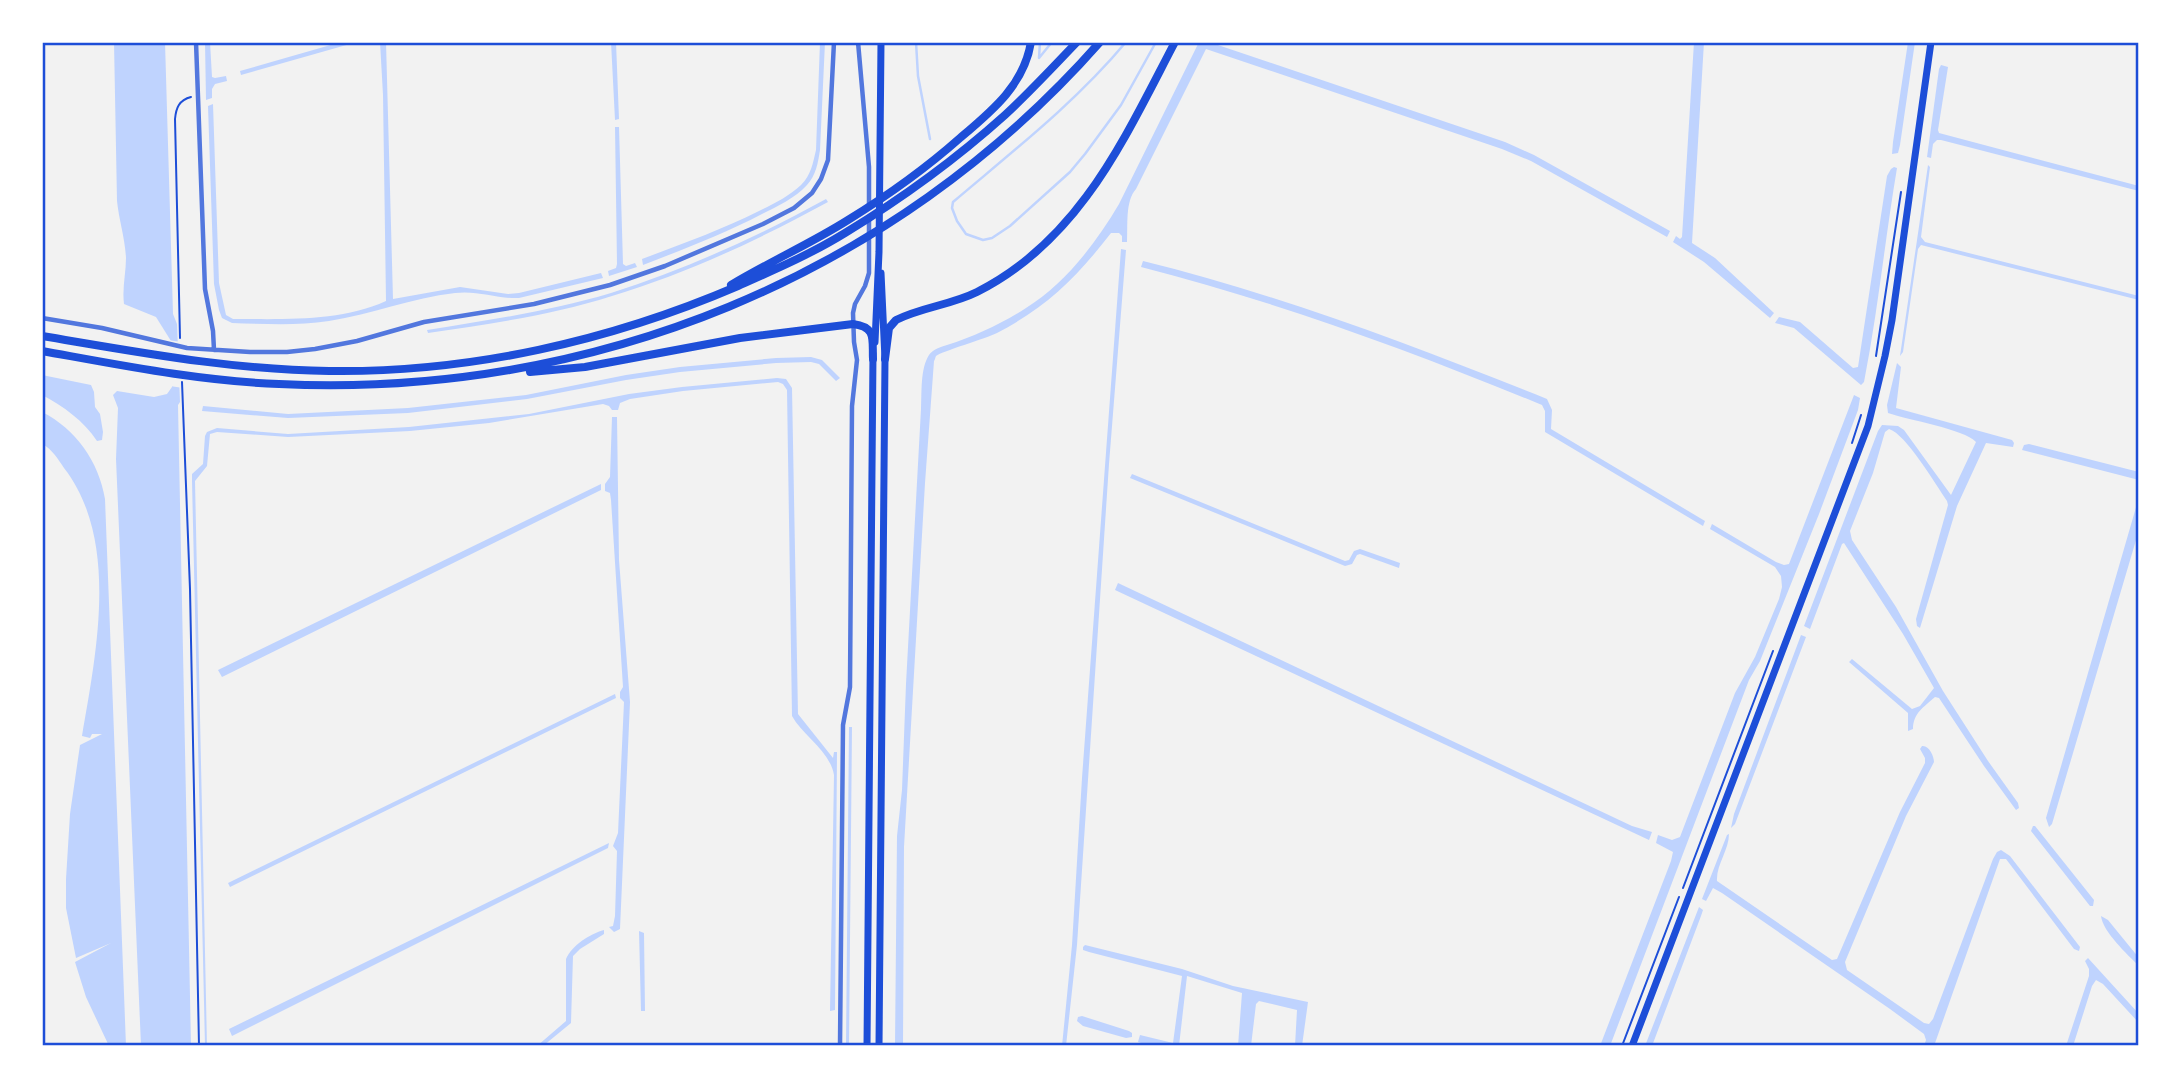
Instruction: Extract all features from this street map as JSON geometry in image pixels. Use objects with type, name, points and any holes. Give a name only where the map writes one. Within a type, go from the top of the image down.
[{"type":"highway","points":[[700,302],[846,221],[898,188],[984,118],[1009,92],[1022,73],[1031,42]]},
{"type":"highway","points":[[42,336],[244,367],[331,371],[436,366],[474,361],[558,346],[632,326],[700,302],[773,271],[844,234],[957,155],[1005,115],[1077,42]]},
{"type":"highway","points":[[481,376],[597,352],[699,319],[750,298],[852,248],[906,213],[1010,133],[1070,76],[1100,42]]},
{"type":"highway","points":[[885,359],[889,328],[896,320],[954,301],[1011,273],[1068,223],[1106,168],[1175,42]]},
{"type":"highway","points":[[42,351],[185,375],[278,384],[367,385],[585,367],[740,338],[853,324],[869,329],[872,334],[873,359]]},
{"type":"main road","points":[[867,1046],[873,359],[879,252],[881,42]]},
{"type":"main road","points":[[1632,1046],[1856,459],[1877,393],[1892,320],[1931,42]]},
{"type":"main road","points":[[879,252],[885,359],[879,1046]]},
{"type":"street","points":[[197,42],[205,289],[214,350]]},
{"type":"street","points":[[42,318],[102,328],[187,348],[250,352],[315,349],[357,341],[424,322],[534,304],[610,285],[665,266],[763,224],[794,208],[812,193],[828,160],[834,42]]},
{"type":"street","points":[[840,1046],[844,726],[850,687],[852,406],[857,360],[853,324],[855,304],[869,274],[870,186],[858,42]]},
{"type":"path","points":[[180,349],[175,119],[181,101],[197,95]]},
{"type":"path","points":[[1875,359],[1902,188]]},
{"type":"path","points":[[185,375],[199,1046]]},
{"type":"path","points":[[1852,444],[1863,412]]},
{"type":"path","points":[[1622,1046],[1774,647]]},
{"type":"water","points":[[114,42],[165,42],[173,314],[177,324],[180,402],[191,1046],[141,1046],[116,459],[118,408],[113,395],[117,391],[154,397],[167,394],[172,387],[171,341],[156,317],[124,304],[126,258],[117,201]]},
{"type":"water","points":[[205,42],[210,42],[212,77],[226,76],[227,81],[215,84],[212,98],[206,100]]},
{"type":"water","points":[[341,42],[357,42],[241,75],[240,71]]},
{"type":"water","points":[[380,42],[386,42],[393,299],[460,287],[508,294],[519,293],[601,273],[603,278],[519,298],[471,293],[439,295],[317,323],[232,323],[222,318],[214,284],[208,106],[213,104],[219,283],[226,315],[233,319],[311,318],[349,313],[386,301]]},
{"type":"water","points":[[611,42],[616,42],[619,119],[615,120]]},
{"type":"water","points":[[820,42],[825,42],[820,150],[810,181],[780,205],[704,241],[643,265],[642,259],[745,218],[770,206],[801,185],[811,169],[816,150]]},
{"type":"water","points":[[1199,42],[1209,42],[1505,142],[1534,155],[1670,231],[1667,237],[1531,161],[1502,149],[1206,49],[1132,194],[1127,242],[1122,242],[1119,233],[1111,233],[1060,290],[1031,313],[997,333],[939,354],[934,361],[904,847],[903,1046],[895,1046],[897,836],[902,790],[924,367],[929,355],[935,350],[988,329],[1026,308],[1054,287],[1078,262],[1119,204]]},
{"type":"water","points":[[1694,42],[1704,42],[1692,243],[1715,258],[1774,313],[1770,318],[1704,262],[1673,242],[1676,236],[1680,239],[1682,237]]},
{"type":"water","points":[[1908,42],[1915,42],[1900,145],[1898,153],[1892,154],[1893,142]]},
{"type":"water","points":[[1941,65],[1948,67],[1939,133],[2139,186],[2139,191],[1941,140],[1933,144],[1931,158],[1927,157]]},
{"type":"water","points":[[615,127],[619,127],[623,264],[626,266],[635,263],[637,267],[609,276],[608,271],[616,268],[617,264]]},
{"type":"water","points":[[1928,165],[1930,167],[1921,237],[1925,242],[2139,296],[2139,300],[1921,245],[1918,249],[1903,352],[1900,356]]},
{"type":"water","points":[[1894,167],[1897,168],[1877,302],[1864,382],[1861,385],[1794,328],[1775,323],[1779,317],[1800,322],[1853,368],[1858,367],[1887,176]]},
{"type":"water","points":[[826,199],[828,202],[749,242],[640,287],[544,314],[428,333],[427,330],[543,310],[611,293],[667,274],[721,251]]},
{"type":"water","points":[[1121,249],[1126,250],[1077,945],[1066,1046],[1062,1046],[1072,945]]},
{"type":"water","points":[[1143,261],[1246,289],[1347,323],[1547,399],[1552,410],[1551,429],[1705,521],[1703,526],[1545,432],[1545,411],[1542,405],[1344,329],[1141,267]]},
{"type":"water","points":[[811,357],[822,360],[840,378],[836,381],[819,364],[811,362],[776,363],[680,372],[527,399],[408,413],[288,418],[202,411],[203,406],[288,414],[408,408],[526,395],[680,367]]},
{"type":"water","points":[[1897,363],[1901,367],[1896,408],[2012,440],[2014,443],[2013,447],[1986,443],[1957,506],[1920,628],[1916,619],[1948,505],[1912,450],[1889,429],[1885,432],[1873,473],[1850,531],[1852,540],[1896,607],[1943,691],[2018,803],[2019,808],[2016,810],[1939,698],[1935,697],[1920,711],[1913,729],[1908,731],[1908,713],[1849,662],[1852,659],[1912,709],[1920,706],[1934,688],[1903,634],[1844,543],[1810,629],[1804,626],[1882,425],[1898,426],[1904,430],[1951,495],[1976,442],[1948,429],[1888,413],[1887,405]]},
{"type":"water","points":[[42,375],[91,385],[95,407],[100,414],[102,440],[97,441],[72,415],[42,395]]},
{"type":"water","points":[[786,379],[792,388],[798,714],[833,758],[834,752],[837,752],[835,1010],[830,1011],[834,775],[827,758],[792,716],[787,390],[778,382],[630,399],[620,403],[618,410],[612,410],[603,404],[489,423],[410,431],[288,437],[217,432],[210,434],[207,466],[195,481],[205,1046],[192,474],[203,464],[207,432],[217,428],[288,434],[409,427],[529,414],[629,394]]},
{"type":"water","points":[[1854,395],[1860,398],[1858,410],[1819,514],[1760,661],[1749,680],[1610,1046],[1600,1046],[1671,861],[1673,852],[1656,843],[1658,835],[1672,840],[1680,837],[1735,693],[1755,657],[1782,587],[1781,576],[1775,567],[1710,529],[1712,524],[1776,562],[1789,564]]},
{"type":"water","points":[[42,412],[65,428],[84,448],[97,472],[105,499],[126,1046],[109,1046],[86,997],[75,962],[111,943],[76,958],[66,908],[70,814],[80,745],[102,734],[92,734],[90,738],[82,736],[97,634],[98,563],[92,529],[81,497],[57,458],[42,444]]},
{"type":"water","points":[[612,417],[617,417],[619,560],[630,702],[620,929],[614,932],[609,927],[613,926],[615,916],[617,851],[613,846],[618,833],[624,702],[620,698],[623,687],[611,500],[610,493],[605,491],[605,484],[610,477]]},
{"type":"water","points":[[2029,444],[2139,472],[2139,480],[2022,450],[2024,445]]},
{"type":"water","points":[[1132,474],[1345,561],[1349,560],[1354,551],[1360,549],[1400,563],[1399,568],[1360,554],[1352,564],[1345,566],[1130,478]]},
{"type":"water","points":[[601,484],[601,490],[222,677],[218,670]]},
{"type":"water","points":[[2139,497],[2139,530],[2049,827],[2046,818]]},
{"type":"water","points":[[1118,583],[1632,826],[1652,832],[1649,840],[1115,590]]},
{"type":"water","points":[[1801,635],[1806,637],[1735,824],[1731,828],[1734,814]]},
{"type":"water","points":[[615,694],[616,698],[230,887],[228,883]]},
{"type":"water","points":[[849,727],[852,727],[849,1046],[846,1046]]},
{"type":"water","points":[[1922,746],[1931,751],[1934,762],[1906,816],[1845,962],[1847,970],[1929,1024],[1993,859],[2001,850],[2010,856],[2080,947],[2079,951],[2074,949],[2006,859],[2000,859],[1934,1046],[1924,1046],[1924,1034],[1722,893],[1713,888],[1706,901],[1702,899],[1729,834],[1717,881],[1832,960],[1837,959],[1900,812],[1925,763],[1920,749]]},
{"type":"water","points":[[2033,826],[2094,900],[2093,906],[2090,906],[2031,831]]},
{"type":"water","points":[[609,843],[608,848],[232,1036],[229,1029]]},
{"type":"water","points":[[1699,907],[1703,910],[1701,916],[1652,1046],[1645,1046]]},
{"type":"water","points":[[2101,916],[2108,920],[2139,958],[2139,966],[2111,936]]},
{"type":"water","points":[[604,930],[604,934],[573,956],[571,1023],[543,1046],[537,1046],[566,1021],[566,959],[572,949],[582,941]]},
{"type":"water","points":[[639,931],[644,933],[645,1011],[641,1011]]},
{"type":"water","points":[[1085,945],[1182,969],[1233,986],[1308,1002],[1302,1046],[1295,1046],[1297,1010],[1259,1001],[1256,1004],[1251,1046],[1238,1046],[1242,993],[1187,976],[1179,1046],[1150,1046],[1138,1042],[1140,1035],[1173,1043],[1182,976],[1089,952],[1083,950]]},
{"type":"water","points":[[2088,958],[2139,1014],[2139,1023],[2103,984],[2096,980],[2073,1046],[2066,1046],[2089,976],[2085,961]]},
{"type":"water","points":[[1078,1017],[1129,1031],[1132,1037],[1126,1038],[1083,1026],[1077,1021]]},
{"type":"pier","points":[[168,340],[181,342],[183,388],[170,386]]},
{"type":"waterway","points":[[916,42],[918,76],[930,139]]},
{"type":"waterway","points":[[1040,42],[1039,58],[1052,42]]},
{"type":"waterway","points":[[1126,42],[1065,106],[953,202],[952,208],[957,221],[966,234],[983,240],[992,238],[1010,226],[1070,172],[1121,105],[1156,42]]}]
